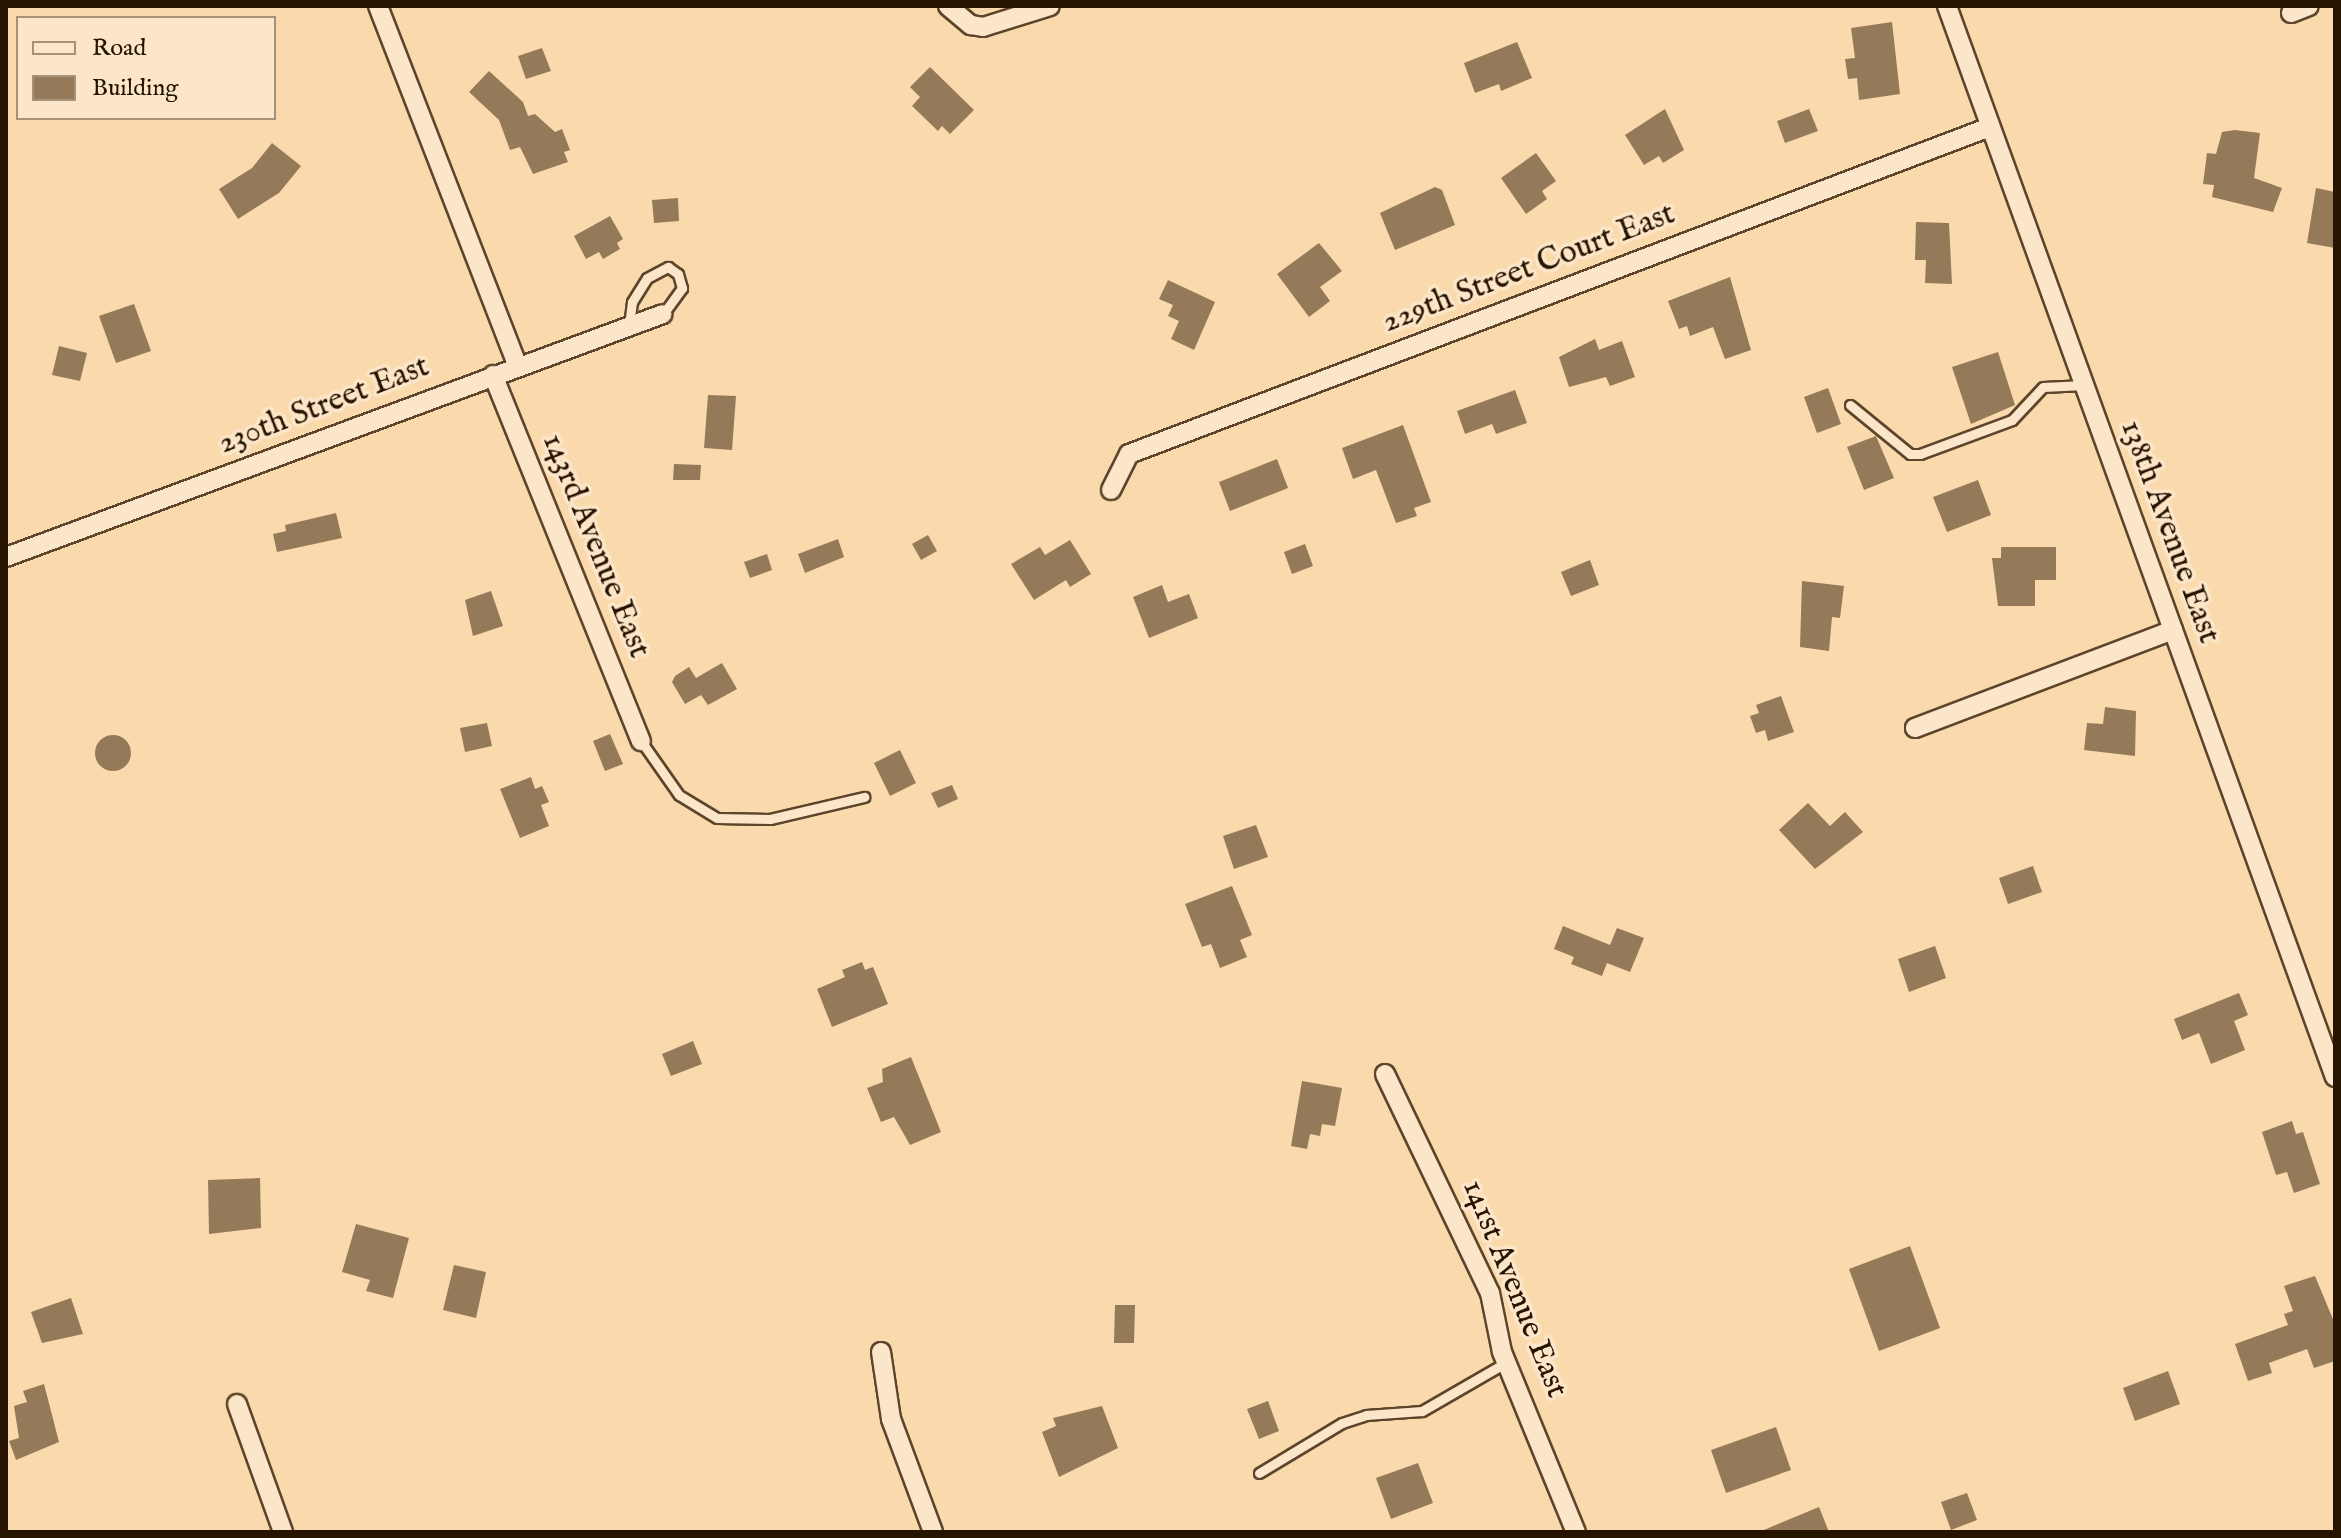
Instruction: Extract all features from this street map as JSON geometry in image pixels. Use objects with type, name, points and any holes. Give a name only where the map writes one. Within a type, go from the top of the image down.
[{"type":"street","points":[[378,6],[517,365]]},
{"type":"street","points":[[948,6],[971,25],[994,25],[1050,6]]},
{"type":"street","name":"138th Avenue East","points":[[1947,6],[2335,1077]]},
{"type":"street","points":[[2291,13],[2309,6]]},
{"type":"street","name":"229th Street Court East","points":[[1111,490],[1129,454],[1990,127]]},
{"type":"street","name":"230th Street East","points":[[6,557],[517,365],[663,314]]},
{"type":"street","name":"143rd Avenue East","points":[[493,375],[641,741]]},
{"type":"street","points":[[1915,728],[2173,630]]},
{"type":"street","name":"141st Avenue East","points":[[1385,1074],[1490,1293],[1507,1362],[1576,1532]]},
{"type":"street","points":[[881,1352],[891,1419],[933,1532]]},
{"type":"street","points":[[237,1404],[283,1532]]},
{"type":"lane","points":[[629,326],[632,302],[647,278],[668,267],[678,274],[682,288],[663,314]]},
{"type":"lane","points":[[1850,405],[1915,454],[2012,420],[2043,387],[2084,385]]},
{"type":"lane","points":[[641,741],[654,766],[679,795],[717,818],[770,819],[864,797]]},
{"type":"lane","points":[[1259,1473],[1342,1423],[1366,1415],[1432,1408],[1507,1362]]},
{"type":"building","points":[[1892,22],[1900,94],[1859,100],[1857,78],[1848,79],[1845,59],[1855,58],[1851,28]]},
{"type":"building","points":[[1517,42],[1532,78],[1501,91],[1499,84],[1475,93],[1464,63]]},
{"type":"building","points":[[542,48],[551,71],[526,79],[518,56]]},
{"type":"building","points":[[930,67],[974,110],[950,134],[942,126],[938,131],[912,106],[920,97],[910,87]]},
{"type":"building","points":[[489,71],[523,102],[528,116],[535,114],[555,132],[562,129],[570,150],[564,152],[568,162],[533,174],[520,147],[510,150],[499,120],[469,92]]},
{"type":"building","points":[[1665,109],[1684,150],[1663,163],[1659,156],[1644,165],[1625,135]]},
{"type":"building","points":[[1809,109],[1818,131],[1785,143],[1777,121]]},
{"type":"building","points":[[2222,132],[2260,133],[2254,178],[2282,188],[2273,212],[2212,197],[2214,185],[2203,184],[2207,153],[2216,154]]},
{"type":"building","points":[[272,143],[301,166],[279,193],[238,219],[219,189],[252,168]]},
{"type":"building","points":[[1536,153],[1556,181],[1542,191],[1547,199],[1526,214],[1501,178]]},
{"type":"building","points":[[1435,187],[1442,190],[1455,225],[1395,250],[1380,213]]},
{"type":"building","points":[[2316,188],[2335,192],[2335,248],[2307,243]]},
{"type":"building","points":[[678,198],[679,221],[654,223],[652,200]]},
{"type":"building","points":[[610,216],[623,239],[617,243],[620,249],[603,259],[599,252],[586,259],[574,236]]},
{"type":"building","points":[[1916,222],[1949,223],[1952,284],[1925,283],[1926,260],[1915,260]]},
{"type":"building","points":[[1319,243],[1342,271],[1320,287],[1330,301],[1309,317],[1277,274]]},
{"type":"building","points":[[1730,277],[1751,350],[1725,359],[1713,327],[1690,336],[1687,326],[1679,329],[1668,301]]},
{"type":"building","points":[[1168,280],[1215,302],[1194,350],[1171,339],[1179,321],[1168,316],[1173,305],[1159,299]]},
{"type":"building","points":[[134,304],[151,351],[116,363],[99,316]]},
{"type":"building","points":[[1595,339],[1599,350],[1622,341],[1635,377],[1610,386],[1606,377],[1569,387],[1559,357]]},
{"type":"building","points":[[59,346],[87,353],[80,381],[52,375]]},
{"type":"building","points":[[1998,352],[2015,405],[1971,424],[1952,367]]},
{"type":"building","points":[[1828,388],[1841,424],[1817,433],[1804,397]]},
{"type":"building","points":[[1515,390],[1527,423],[1496,434],[1492,424],[1465,434],[1457,411]]},
{"type":"building","points":[[708,395],[736,396],[732,450],[704,448]]},
{"type":"building","points":[[1403,425],[1431,502],[1414,508],[1417,516],[1396,523],[1376,470],[1353,479],[1342,448]]},
{"type":"building","points":[[1876,436],[1894,478],[1864,490],[1847,447]]},
{"type":"building","points":[[1277,459],[1288,488],[1230,511],[1219,482]]},
{"type":"building","points":[[674,464],[701,465],[700,480],[673,480]]},
{"type":"building","points":[[1978,480],[1991,515],[1947,532],[1933,497]]},
{"type":"building","points":[[336,513],[342,538],[277,552],[273,534],[286,531],[285,525]]},
{"type":"building","points":[[928,535],[937,551],[921,560],[912,544]]},
{"type":"building","points":[[838,539],[844,557],[805,573],[798,554]]},
{"type":"building","points":[[1070,540],[1091,574],[1070,587],[1066,580],[1034,600],[1011,564],[1040,547],[1045,555]]},
{"type":"building","points":[[1305,544],[1313,566],[1292,574],[1284,552]]},
{"type":"building","points":[[2001,547],[2056,547],[2056,580],[2035,580],[2035,606],[1998,606],[1992,558],[2001,558]]},
{"type":"building","points":[[767,554],[772,570],[750,578],[744,562]]},
{"type":"building","points":[[1590,560],[1599,585],[1571,596],[1561,572]]},
{"type":"building","points":[[1802,581],[1844,586],[1840,618],[1832,617],[1829,651],[1800,647]]},
{"type":"building","points":[[1162,585],[1168,602],[1189,594],[1198,618],[1149,638],[1133,597]]},
{"type":"building","points":[[491,591],[503,626],[473,636],[465,600]]},
{"type":"building","points":[[722,663],[737,689],[708,705],[701,695],[685,704],[672,682],[675,676],[689,667],[696,678]]},
{"type":"building","points":[[1781,696],[1794,732],[1768,741],[1765,730],[1756,733],[1750,716],[1759,713],[1756,705]]},
{"type":"building","points":[[2105,707],[2136,711],[2135,756],[2084,750],[2087,723],[2103,724]]},
{"type":"building","points":[[487,723],[492,746],[465,752],[460,728]]},
{"type":"building","points":[[610,734],[623,764],[605,771],[593,741]]},
{"type":"building","points":[[113,735],[126,740],[131,753],[126,766],[113,771],[100,766],[95,753],[100,740]]},
{"type":"building","points":[[900,750],[916,783],[890,796],[874,763]]},
{"type":"building","points":[[531,777],[535,789],[542,786],[549,802],[541,805],[549,826],[520,838],[500,789]]},
{"type":"building","points":[[952,785],[958,799],[938,808],[931,793]]},
{"type":"building","points":[[1808,803],[1830,826],[1845,812],[1863,832],[1815,869],[1779,830]]},
{"type":"building","points":[[1256,825],[1268,857],[1234,869],[1223,836]]},
{"type":"building","points":[[2033,866],[2042,892],[2008,904],[1999,878]]},
{"type":"building","points":[[1232,886],[1252,935],[1240,940],[1247,957],[1220,968],[1211,944],[1202,947],[1185,904]]},
{"type":"building","points":[[1563,926],[1610,945],[1617,928],[1644,938],[1630,972],[1607,963],[1602,976],[1571,964],[1574,957],[1554,949]]},
{"type":"building","points":[[1935,946],[1946,978],[1909,992],[1898,959]]},
{"type":"building","points":[[862,962],[865,970],[873,967],[888,1004],[832,1027],[817,989],[845,977],[842,970]]},
{"type":"building","points":[[2239,993],[2248,1015],[2234,1021],[2245,1050],[2211,1064],[2199,1033],[2182,1040],[2174,1019]]},
{"type":"building","points":[[693,1041],[702,1064],[671,1076],[662,1054]]},
{"type":"building","points":[[911,1057],[941,1132],[910,1145],[894,1117],[881,1122],[867,1088],[883,1082],[882,1069]]},
{"type":"building","points":[[1302,1081],[1342,1088],[1335,1126],[1322,1124],[1320,1136],[1310,1134],[1307,1149],[1291,1146]]},
{"type":"building","points":[[2292,1121],[2296,1134],[2303,1132],[2320,1184],[2294,1193],[2287,1172],[2276,1175],[2262,1132]]},
{"type":"building","points":[[260,1178],[261,1228],[209,1234],[208,1180]]},
{"type":"building","points":[[356,1224],[409,1238],[393,1298],[366,1291],[370,1280],[342,1272]]},
{"type":"building","points":[[1910,1246],[1940,1328],[1879,1351],[1849,1269]]},
{"type":"building","points":[[454,1265],[486,1272],[476,1318],[443,1310]]},
{"type":"building","points":[[2315,1276],[2335,1324],[2335,1361],[2314,1368],[2307,1349],[2269,1363],[2272,1373],[2248,1381],[2235,1344],[2288,1325],[2284,1314],[2293,1311],[2284,1286]]},
{"type":"building","points":[[71,1298],[83,1334],[42,1343],[31,1312]]},
{"type":"building","points":[[1115,1305],[1135,1305],[1134,1343],[1114,1343]]},
{"type":"building","points":[[2168,1371],[2180,1404],[2135,1421],[2123,1388]]},
{"type":"building","points":[[44,1384],[59,1442],[16,1460],[9,1441],[19,1438],[14,1406],[27,1402],[23,1391]]},
{"type":"building","points":[[1268,1401],[1279,1431],[1259,1439],[1247,1409]]},
{"type":"building","points":[[1102,1406],[1118,1448],[1059,1477],[1042,1432],[1056,1426],[1053,1418]]},
{"type":"building","points":[[1776,1427],[1791,1470],[1726,1493],[1711,1450]]},
{"type":"building","points":[[1418,1463],[1433,1503],[1391,1519],[1376,1478]]},
{"type":"building","points":[[1967,1493],[1977,1520],[1951,1530],[1941,1502]]},
{"type":"building","points":[[1819,1507],[1829,1532],[1759,1532]]}]
